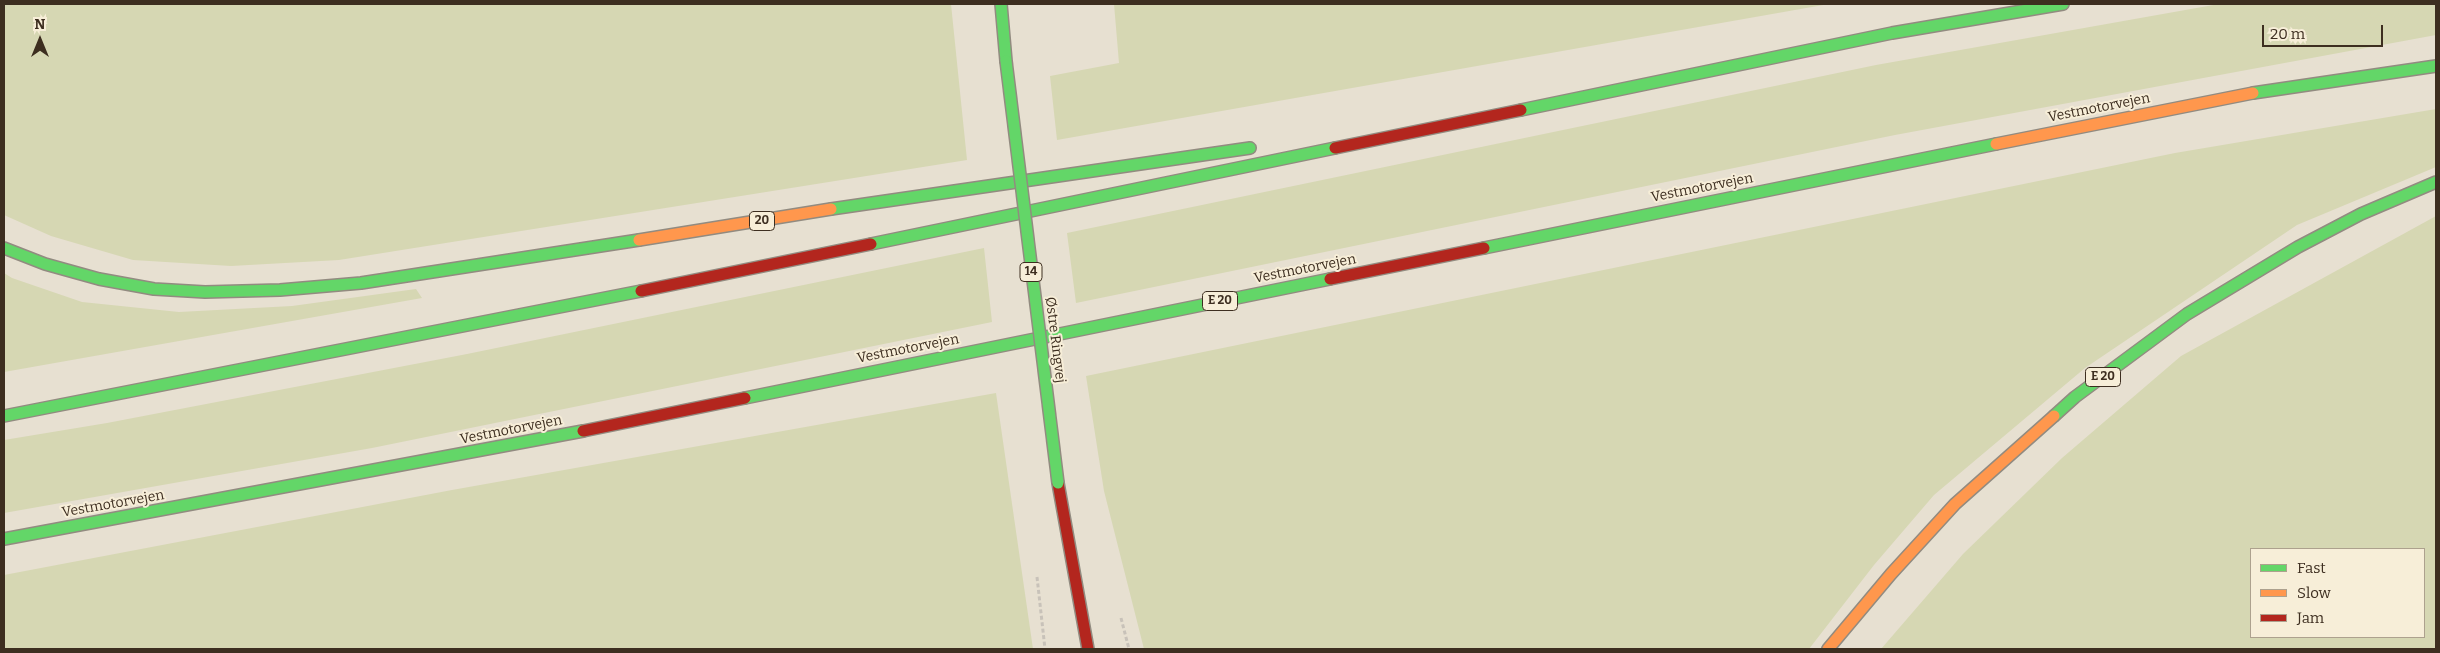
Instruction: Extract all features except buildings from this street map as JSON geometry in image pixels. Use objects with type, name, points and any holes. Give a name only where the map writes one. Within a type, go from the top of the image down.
[{"type":"main road","name":"Østre Ringvej","points":[[1001,4],[1006,61],[1058,483],[1088,649]]},
{"type":"main road","points":[[4,416],[525,315],[1892,33],[2063,4]]},
{"type":"main road","name":"Vestmotorvejen","points":[[4,539],[490,450],[2226,97],[2436,66]]},
{"type":"main road","points":[[1328,137],[1524,110]]},
{"type":"main road","name":"20","points":[[4,248],[45,264],[99,280],[154,289],[205,292],[305,288],[361,283],[490,264],[918,195],[1260,147]]},
{"type":"main road","name":"E 20","points":[[1828,649],[1891,574],[1955,504],[2076,397],[2187,314],[2298,247],[2361,214],[2436,182]]},
{"type":"green space","points":[[4,4],[951,4],[967,160],[339,260],[231,266],[133,260],[51,236],[4,215]]},
{"type":"green space","points":[[1114,4],[1829,4],[1057,140],[1050,76],[1119,63]]},
{"type":"green space","points":[[2219,4],[2436,4],[2436,35],[1895,135],[1076,303],[1067,233],[1876,65]]},
{"type":"green space","points":[[2436,109],[2436,167],[2297,225],[2085,368],[1934,495],[1874,565],[1809,649],[1144,649],[1104,491],[1086,376],[2175,153]]},
{"type":"green space","points":[[2436,216],[2436,649],[1881,649],[1963,554],[2062,458],[2181,356]]},
{"type":"green space","points":[[984,248],[992,322],[372,448],[4,513],[4,440],[107,423],[467,354]]},
{"type":"green space","points":[[4,273],[12,278],[82,302],[179,312],[292,306],[416,289],[422,298],[4,372]]},
{"type":"green space","points":[[996,393],[1033,649],[4,649],[4,575],[452,490]]},
{"type":"traffic: fast","points":[[1001,4],[1006,61]]},
{"type":"traffic: fast","points":[[1521,110],[1892,33],[2063,4]]},
{"type":"traffic: fast","points":[[1006,61],[1058,483]]},
{"type":"traffic: fast","points":[[2253,93],[2436,66]]},
{"type":"traffic: fast","points":[[1484,248],[1996,144]]},
{"type":"traffic: fast","points":[[831,209],[1250,148]]},
{"type":"traffic: fast","points":[[871,244],[1335,148]]},
{"type":"traffic: fast","points":[[2054,416],[2075,397],[2187,314],[2298,247],[2361,214],[2436,182]]},
{"type":"traffic: fast","points":[[4,248],[45,264],[99,279],[154,289],[205,292],[280,290],[361,283],[639,240]]},
{"type":"traffic: fast","points":[[745,398],[1330,279]]},
{"type":"traffic: fast","points":[[4,416],[641,291]]},
{"type":"traffic: fast","points":[[4,539],[583,431]]},
{"type":"traffic: slow","points":[[1996,144],[2253,93]]},
{"type":"traffic: slow","points":[[639,240],[831,209]]},
{"type":"traffic: slow","points":[[1828,649],[1891,574],[1955,504],[2054,416]]},
{"type":"traffic: jam","points":[[1335,148],[1521,110]]},
{"type":"traffic: jam","points":[[641,291],[871,244]]},
{"type":"traffic: jam","points":[[1330,279],[1484,248]]},
{"type":"traffic: jam","points":[[583,431],[745,398]]},
{"type":"traffic: jam","points":[[1058,483],[1088,649]]}]
